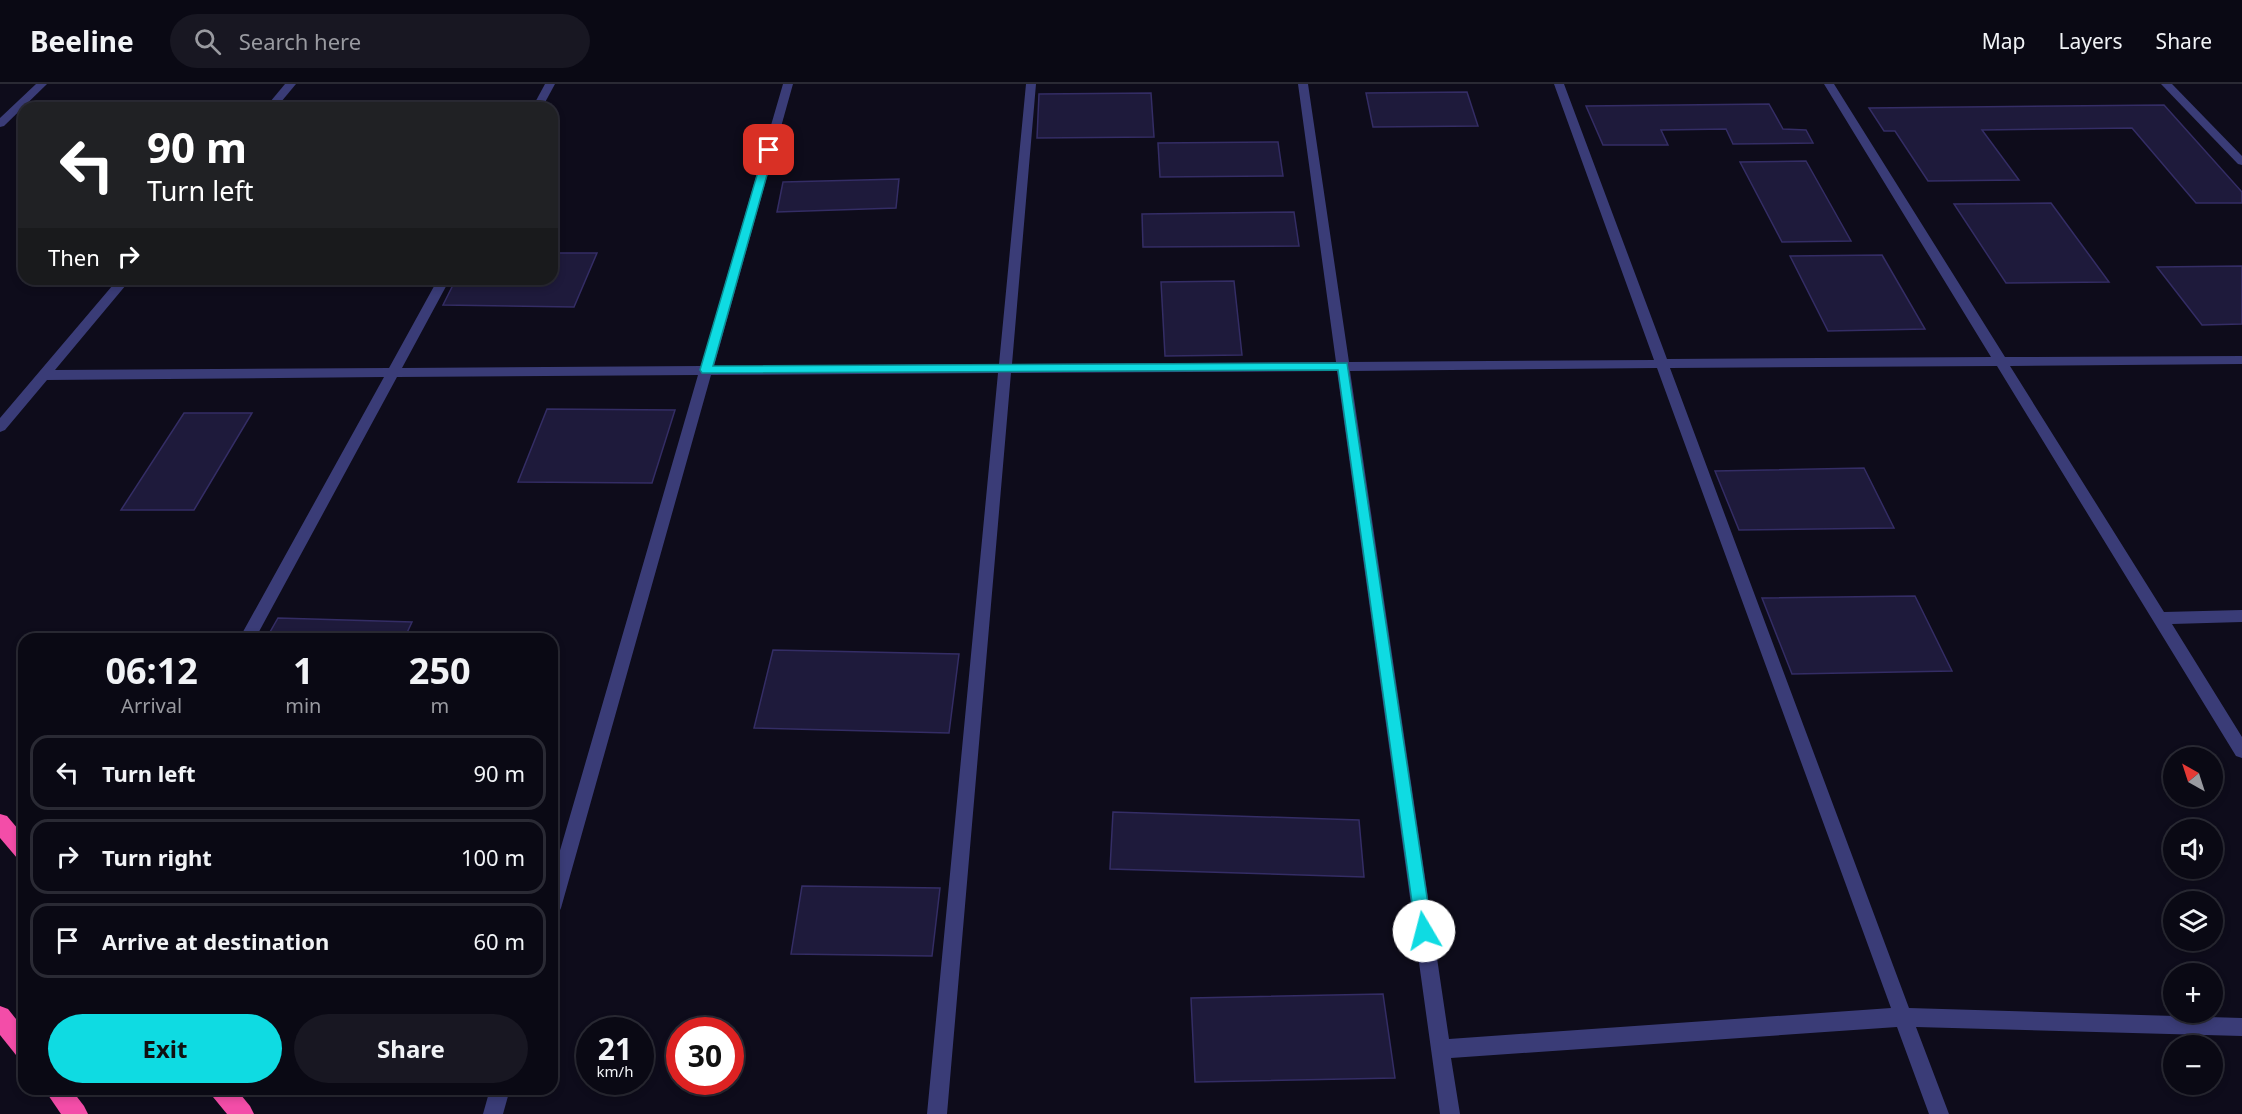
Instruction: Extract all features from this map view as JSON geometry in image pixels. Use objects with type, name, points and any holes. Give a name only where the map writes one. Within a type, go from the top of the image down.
[{"type":"highway","points":[[0,823],[18,843]]},
{"type":"highway","points":[[0,1017],[18,1040]]},
{"type":"highway","points":[[61,1095],[76,1114]]},
{"type":"highway","points":[[226,1095],[242,1114]]},
{"type":"street","points":[[23,102],[42,84]]},
{"type":"street","points":[[275,102],[291,84]]},
{"type":"street","points":[[540,102],[550,84]]},
{"type":"street","points":[[558,887],[788,84]]},
{"type":"street","points":[[938,1114],[1031,84]]},
{"type":"street","points":[[1303,84],[1450,1114]]},
{"type":"street","points":[[1559,84],[1939,1114]]},
{"type":"street","points":[[1829,84],[2242,751]]},
{"type":"street","points":[[2166,84],[2242,162]]},
{"type":"street","points":[[0,124],[18,107]]},
{"type":"street","points":[[0,427],[120,285]]},
{"type":"street","points":[[250,633],[441,285]]},
{"type":"street","points":[[44,375],[2242,360]]},
{"type":"street","points":[[2160,618],[2242,616]]},
{"type":"street","points":[[1441,1049],[1903,1017],[2242,1027]]},
{"type":"street","points":[[493,1114],[498,1095]]},
{"type":"building","points":[[1467,92],[1478,126],[1373,127],[1366,93]]},
{"type":"building","points":[[1151,93],[1154,137],[1037,138],[1039,94]]},
{"type":"building","points":[[1769,104],[1783,129],[1806,130],[1813,143],[1733,144],[1726,129],[1661,130],[1668,145],[1603,145],[1586,106]]},
{"type":"building","points":[[2164,105],[2242,192],[2242,203],[2196,203],[2132,128],[1982,130],[2019,180],[1928,181],[1895,131],[1884,131],[1869,108]]},
{"type":"building","points":[[1278,142],[1283,176],[1160,177],[1158,143]]},
{"type":"building","points":[[1806,161],[1851,241],[1782,242],[1740,162]]},
{"type":"building","points":[[899,179],[896,208],[777,212],[783,182]]},
{"type":"building","points":[[2051,203],[2109,282],[2006,283],[1954,204]]},
{"type":"building","points":[[1294,212],[1299,246],[1143,247],[1142,214]]},
{"type":"building","points":[[558,253],[597,253],[574,307],[443,305],[453,285],[558,285]]},
{"type":"building","points":[[1882,255],[1925,329],[1828,331],[1790,256]]},
{"type":"building","points":[[2242,266],[2242,324],[2202,325],[2157,267]]},
{"type":"building","points":[[1234,281],[1242,355],[1165,356],[1161,282]]},
{"type":"building","points":[[547,409],[675,410],[652,483],[518,482]]},
{"type":"building","points":[[184,413],[252,413],[194,510],[121,510]]},
{"type":"building","points":[[1864,468],[1894,528],[1739,530],[1715,471]]},
{"type":"building","points":[[1915,596],[1952,671],[1792,674],[1762,598]]},
{"type":"building","points":[[278,618],[412,622],[407,633],[269,633]]},
{"type":"building","points":[[773,650],[959,654],[949,733],[754,728]]},
{"type":"building","points":[[1113,812],[1359,820],[1364,877],[1110,869]]},
{"type":"building","points":[[802,886],[940,888],[932,956],[791,954]]},
{"type":"building","points":[[1383,994],[1395,1078],[1195,1082],[1191,998]]},
{"type":"route","points":[[769,150],[706,370],[1343,366],[1424,931]]}]
